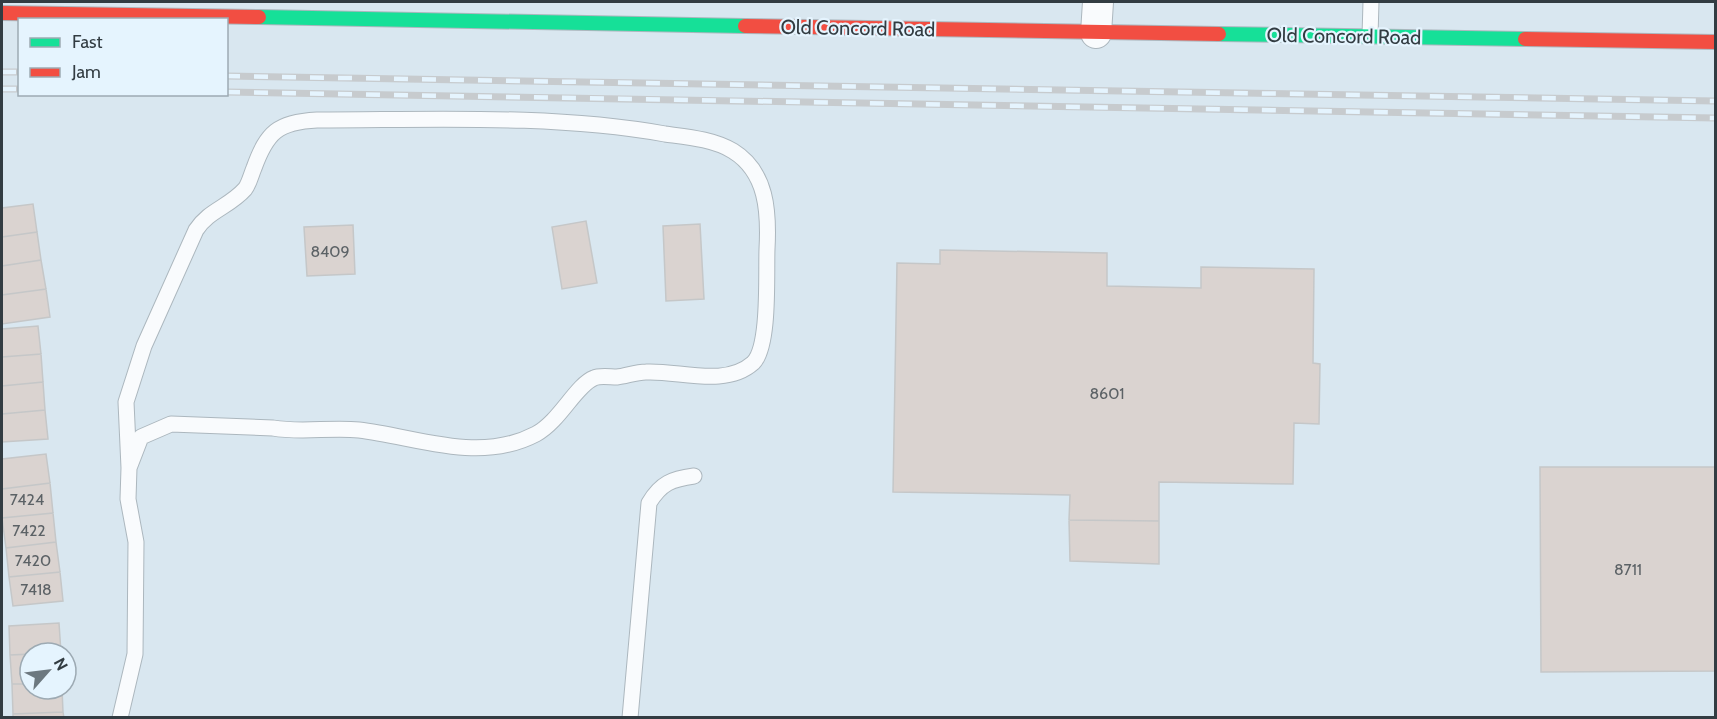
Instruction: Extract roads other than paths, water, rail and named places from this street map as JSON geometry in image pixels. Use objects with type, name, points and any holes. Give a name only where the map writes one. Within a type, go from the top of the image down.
[{"type":"street","points":[[1096,33],[1098,2]]},
{"type":"street","name":"Old Concord Road","points":[[2,13],[104,8],[1096,33],[1716,42]]},
{"type":"lane","points":[[1370,36],[1371,2]]},
{"type":"lane","points":[[120,717],[135,654],[136,542],[128,499],[126,402],[144,346],[191,241],[205,216],[222,207],[246,188],[263,143],[283,125],[317,120],[490,120],[618,126],[702,140],[730,150],[747,161],[759,178],[766,205],[768,240],[763,343],[755,362],[743,369],[728,374],[687,375],[647,371],[594,378],[575,395],[555,422],[538,433],[522,441],[480,449],[460,448],[360,430],[314,428],[289,431],[273,428],[171,424],[141,437],[129,468]]},
{"type":"lane","points":[[630,717],[650,503],[658,487],[675,479],[694,476]]},
{"type":"railway","points":[[2,72],[18,72]]},
{"type":"railway","points":[[228,76],[1716,101]]},
{"type":"railway","points":[[2,89],[18,89]]},
{"type":"railway","points":[[228,92],[1716,118]]}]
